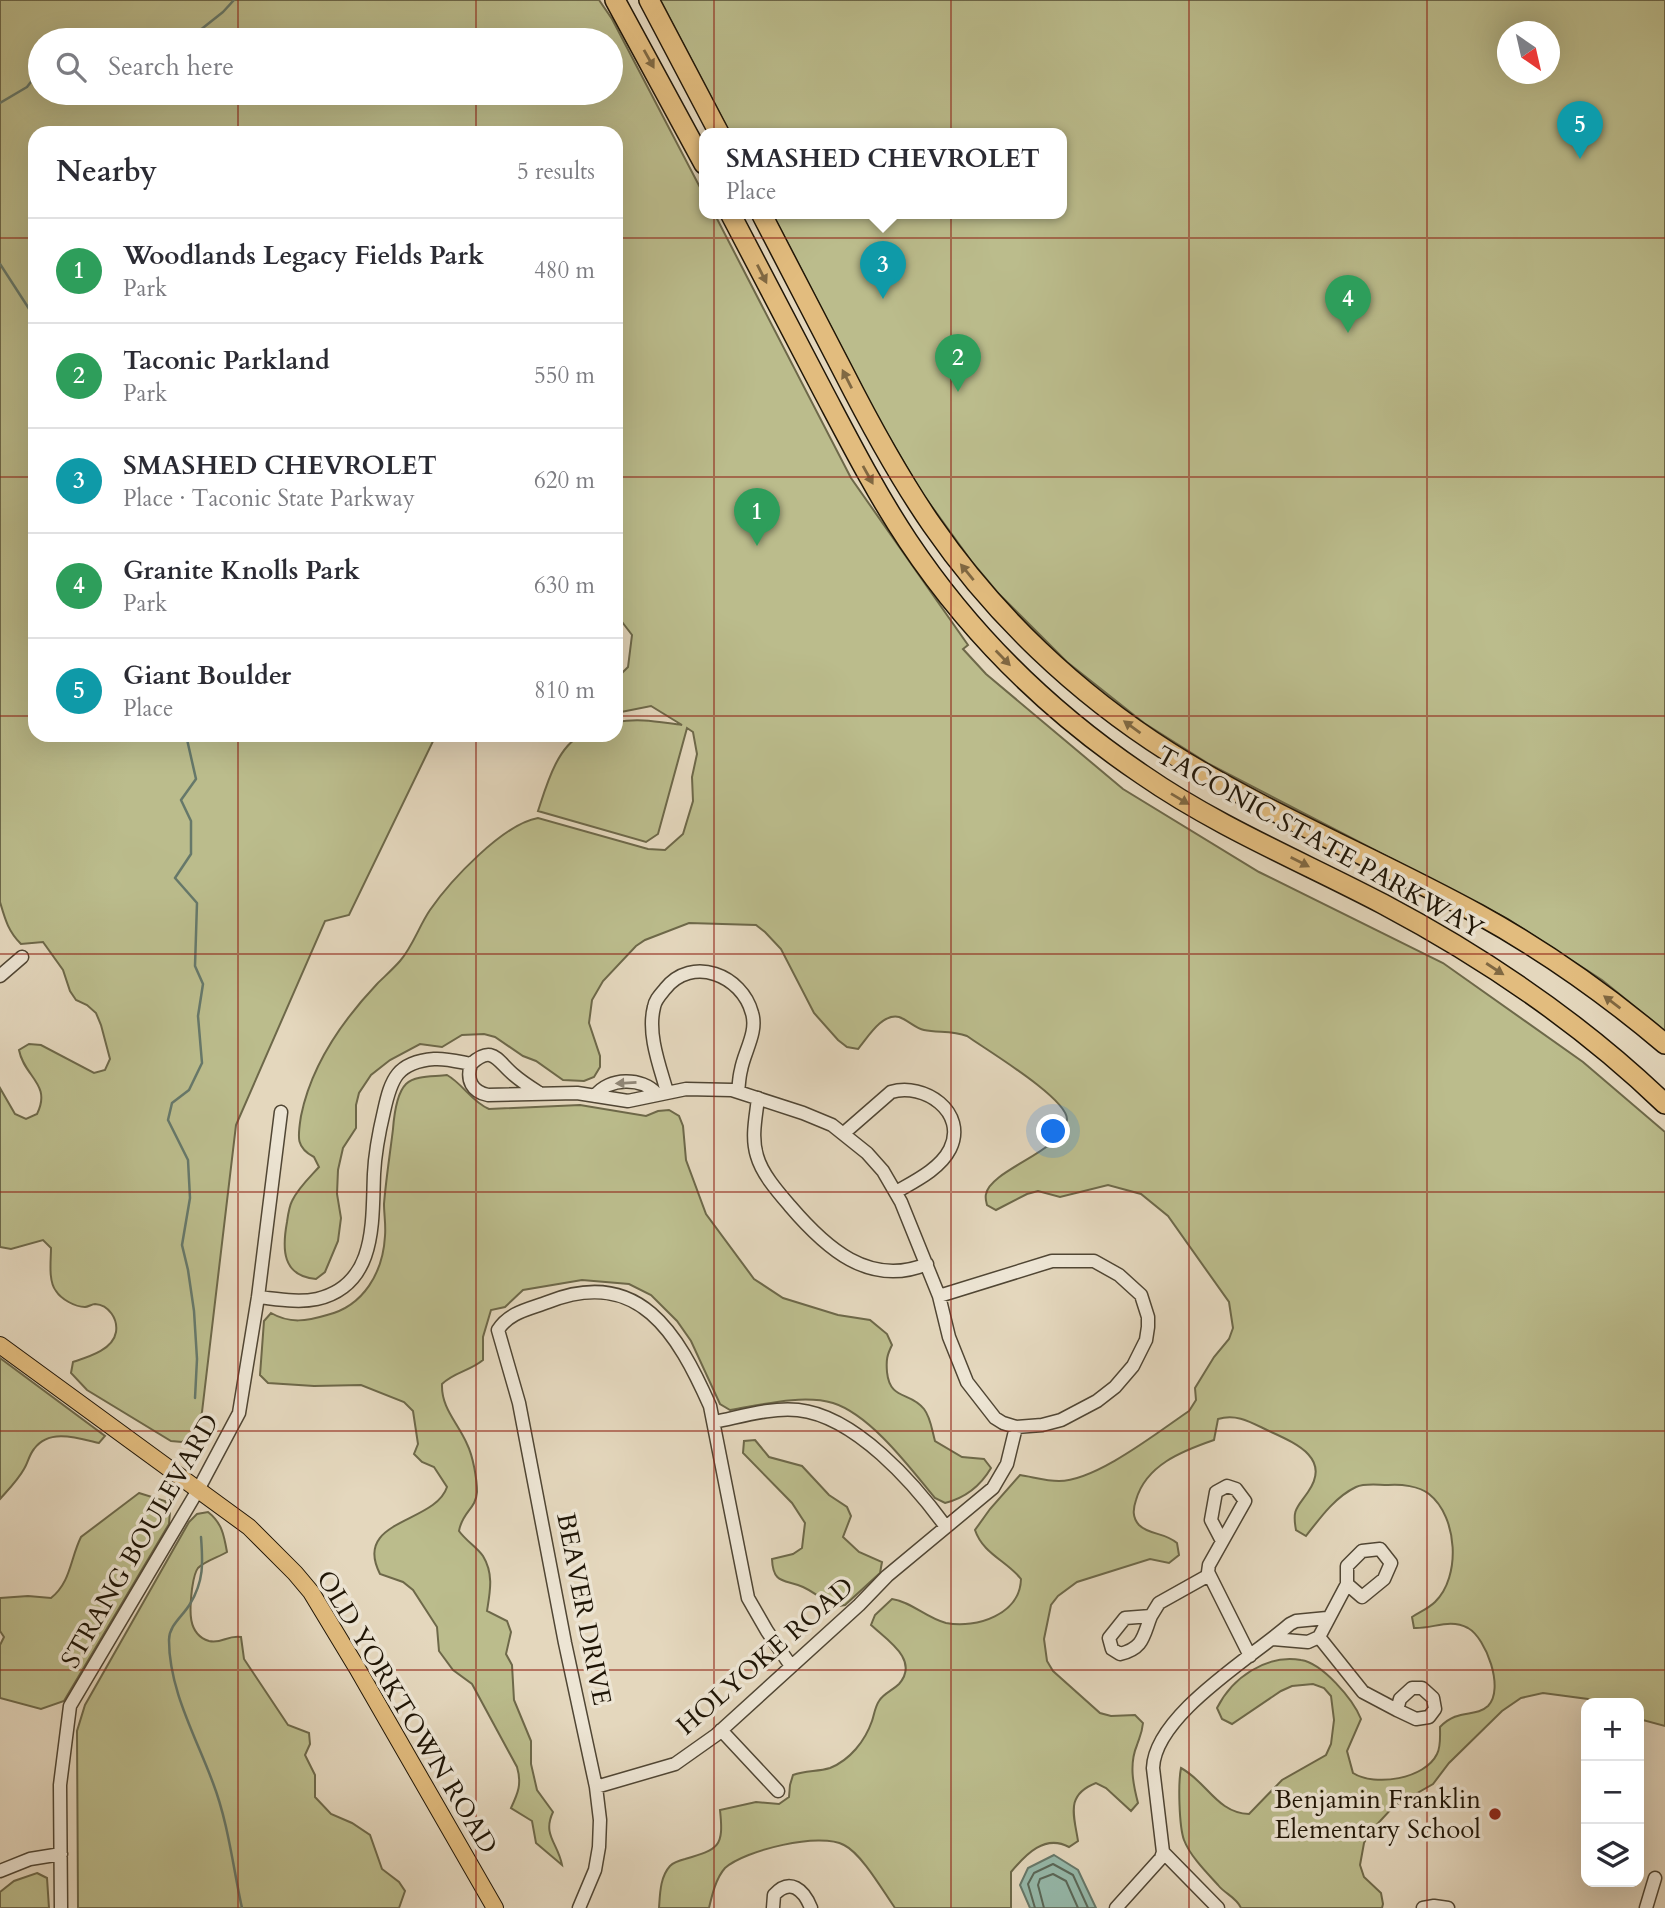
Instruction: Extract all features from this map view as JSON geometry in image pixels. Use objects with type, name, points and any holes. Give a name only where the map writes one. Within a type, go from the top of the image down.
[{"type":"highway","points":[[615,0],[699,152]]},
{"type":"highway","points":[[649,0],[716,128]]},
{"type":"highway","name":"TACONIC STATE PARKWAY","points":[[733,219],[858,459],[891,516],[949,597],[993,648],[1032,687],[1091,737],[1173,795],[1231,828],[1409,918],[1494,969],[1575,1026],[1665,1104]]},
{"type":"highway","name":"TACONIC STATE PARKWAY","points":[[764,219],[875,432],[914,499],[973,579],[1040,651],[1116,715],[1170,752],[1245,794],[1507,930],[1590,985],[1665,1044]]},
{"type":"main road","name":"OLD YORKTOWN ROAD","points":[[0,1345],[266,1542],[311,1592],[495,1908]]},
{"type":"street","points":[[0,976],[22,957]]},
{"type":"street","points":[[662,1093],[653,1009],[669,984],[681,977],[704,971],[723,976],[736,984],[753,1014],[754,1028],[741,1070],[738,1092]]},
{"type":"street","points":[[537,1093],[501,1060],[491,1055],[480,1057],[471,1064],[468,1072],[473,1088],[488,1095],[577,1093],[628,1101],[686,1089],[738,1092],[803,1113],[844,1133],[883,1171],[896,1192],[939,1296],[949,1337],[967,1382],[995,1418],[1016,1427],[1061,1420],[1097,1401],[1115,1387],[1133,1366],[1146,1340],[1148,1317],[1141,1295],[1107,1266],[1094,1261],[1052,1261],[939,1296]]},
{"type":"street","points":[[258,1297],[317,1299],[347,1284],[366,1258],[373,1226],[374,1171],[379,1131],[390,1085],[396,1075],[419,1062],[436,1058],[471,1064]]},
{"type":"street","points":[[497,1093],[507,1083],[508,1069]]},
{"type":"street","points":[[595,1096],[610,1085],[630,1082],[645,1084],[662,1093]]},
{"type":"street","points":[[844,1133],[891,1092],[901,1089],[919,1090],[942,1104],[954,1131],[951,1147],[937,1165],[896,1192]]},
{"type":"street","points":[[758,1097],[754,1138],[757,1157],[783,1198],[813,1233],[853,1262],[882,1271],[900,1272],[927,1264]]},
{"type":"street","name":"STRANG BOULEVARD","points":[[61,1908],[60,1785],[70,1706],[198,1490],[239,1413],[258,1297],[281,1112]]},
{"type":"street","name":"BEAVER DRIVE","points":[[579,1908],[595,1870],[599,1847],[600,1820],[596,1787],[519,1403],[498,1330],[503,1321],[512,1315],[566,1295],[613,1293],[632,1301],[662,1322],[674,1339],[699,1382],[714,1422]]},
{"type":"street","points":[[792,1666],[767,1632],[748,1598],[714,1422],[784,1409],[800,1410],[839,1423],[872,1445],[946,1527]]},
{"type":"street","name":"HOLYOKE ROAD","points":[[596,1787],[675,1764],[721,1730],[859,1605],[887,1576],[993,1488],[1007,1464],[1016,1427]]},
{"type":"street","points":[[1222,1541],[1209,1565],[1209,1575],[1250,1656]]},
{"type":"street","points":[[1151,1616],[1159,1603],[1209,1575]]},
{"type":"street","points":[[1273,1639],[1308,1642],[1319,1637],[1347,1584]]},
{"type":"street","points":[[1218,1908],[1163,1852],[1153,1757],[1157,1747],[1187,1707],[1250,1656],[1296,1621],[1327,1618]]},
{"type":"street","points":[[1319,1637],[1363,1692],[1397,1710]]},
{"type":"street","points":[[721,1730],[778,1791]]},
{"type":"street","points":[[1116,1908],[1163,1852]]},
{"type":"street","points":[[0,1871],[30,1859],[61,1854]]},
{"type":"street","points":[[1646,1908],[1655,1878]]},
{"type":"street","points":[[773,1908],[774,1895],[786,1886],[793,1885],[802,1891],[811,1908]]},
{"type":"street","points":[[1423,1908],[1448,1908]]},
{"type":"green space","points":[[0,0],[599,0],[617,28],[28,28],[28,105],[623,105],[623,40],[699,185],[699,219],[717,219],[851,478],[968,645],[963,649],[986,674],[1123,789],[1259,872],[1443,963],[1583,1062],[1665,1132],[1665,1726],[1644,1720],[1644,1698],[1581,1698],[1543,1693],[1521,1698],[1502,1711],[1449,1763],[1433,1784],[1393,1807],[1369,1833],[1364,1843],[1360,1865],[1364,1877],[1381,1893],[1382,1908],[1241,1908],[1199,1864],[1184,1840],[1180,1804],[1181,1768],[1220,1803],[1249,1814],[1282,1780],[1326,1755],[1331,1744],[1334,1720],[1331,1696],[1324,1688],[1313,1684],[1292,1686],[1281,1691],[1232,1724],[1222,1719],[1217,1708],[1223,1697],[1241,1678],[1263,1665],[1288,1659],[1301,1660],[1318,1668],[1344,1692],[1361,1719],[1347,1751],[1353,1773],[1386,1780],[1411,1775],[1431,1763],[1438,1751],[1440,1727],[1453,1717],[1483,1710],[1493,1698],[1495,1688],[1487,1653],[1468,1628],[1448,1624],[1414,1628],[1412,1617],[1433,1604],[1449,1578],[1453,1547],[1446,1517],[1439,1504],[1420,1489],[1404,1485],[1360,1486],[1348,1491],[1335,1502],[1306,1536],[1296,1530],[1295,1517],[1296,1509],[1314,1480],[1316,1470],[1313,1461],[1299,1447],[1279,1436],[1244,1420],[1225,1417],[1218,1419],[1214,1440],[1167,1461],[1148,1477],[1136,1500],[1134,1513],[1139,1525],[1177,1543],[1179,1555],[1169,1563],[1150,1559],[1077,1582],[1058,1596],[1051,1605],[1044,1639],[1047,1661],[1053,1671],[1100,1713],[1111,1716],[1135,1715],[1143,1723],[1132,1767],[1138,1803],[1131,1811],[1106,1788],[1096,1783],[1086,1788],[1080,1793],[1074,1807],[1078,1841],[1069,1847],[1044,1844],[1023,1859],[1011,1872],[1011,1908],[895,1908],[865,1864],[851,1850],[833,1842],[818,1841],[765,1849],[735,1861],[725,1868],[719,1877],[709,1908],[659,1908],[662,1880],[670,1866],[717,1845],[721,1832],[720,1810],[756,1802],[779,1804],[789,1797],[793,1775],[830,1768],[844,1760],[861,1743],[879,1701],[899,1684],[906,1667],[899,1651],[871,1625],[875,1615],[892,1599],[946,1623],[971,1624],[1005,1610],[1019,1591],[1021,1579],[989,1551],[975,1530],[990,1509],[1020,1475],[1059,1481],[1091,1473],[1126,1454],[1189,1411],[1196,1400],[1195,1388],[1229,1339],[1233,1328],[1229,1302],[1168,1216],[1141,1194],[1108,1185],[1060,1197],[1038,1191],[996,1210],[987,1205],[986,1195],[1000,1176],[1054,1141],[1063,1131],[1067,1120],[1055,1100],[967,1036],[924,1030],[899,1017],[881,1022],[858,1049],[847,1047],[814,1013],[781,949],[756,925],[689,923],[636,946],[603,981],[592,1000],[589,1023],[600,1056],[600,1067],[594,1077],[584,1081],[563,1080],[495,1037],[484,1034],[462,1035],[442,1047],[420,1044],[390,1060],[371,1075],[359,1093],[356,1128],[343,1148],[338,1170],[337,1194],[341,1218],[338,1241],[325,1272],[316,1279],[305,1277],[296,1273],[287,1260],[285,1232],[290,1206],[297,1192],[319,1167],[299,1140],[301,1116],[312,1079],[340,1029],[364,998],[405,955],[430,910],[450,884],[494,842],[524,822],[538,818],[648,849],[665,850],[683,834],[693,801],[692,777],[697,754],[693,732],[687,728],[658,834],[646,842],[538,811],[559,758],[571,742],[623,742],[623,721],[682,725],[651,706],[623,712],[623,672],[628,667],[632,635],[623,623],[623,126],[28,126],[28,742],[433,742],[349,915],[325,921],[236,1125],[202,1412],[195,1429],[182,1442],[171,1441],[87,1390],[71,1373],[73,1362],[99,1352],[110,1344],[116,1332],[112,1313],[95,1304],[77,1306],[58,1294],[53,1287],[51,1276],[51,1248],[43,1240],[11,1249],[0,1247],[0,1088],[15,1114],[26,1119],[37,1114],[41,1104],[39,1088],[19,1050],[29,1044],[41,1045],[94,1073],[105,1070],[110,1059],[96,1013],[76,1000],[63,970],[43,942],[21,944],[13,934],[0,902]]},
{"type":"green space","points":[[660,0],[1665,0],[1665,1031],[1602,980],[1508,919],[1209,764],[1144,723],[1067,662],[998,593],[922,493],[879,420],[775,219],[1067,219],[1067,128],[727,128]]},
{"type":"green space","points":[[447,1075],[489,1109],[580,1105],[646,1116],[669,1110],[679,1116],[683,1126],[686,1160],[706,1214],[754,1279],[783,1298],[838,1315],[870,1320],[887,1334],[892,1345],[888,1355],[887,1372],[892,1387],[896,1392],[919,1403],[924,1409],[935,1441],[962,1457],[984,1459],[991,1468],[972,1490],[945,1503],[935,1498],[876,1431],[847,1409],[833,1403],[795,1400],[730,1410],[720,1404],[691,1341],[677,1321],[651,1295],[629,1284],[582,1280],[523,1290],[505,1307],[491,1310],[483,1337],[483,1360],[442,1384],[444,1401],[469,1449],[476,1481],[476,1498],[459,1531],[481,1553],[489,1570],[487,1611],[507,1621],[511,1632],[506,1654],[512,1665],[514,1700],[531,1741],[531,1764],[537,1790],[553,1812],[550,1833],[562,1865],[536,1843],[532,1821],[511,1808],[519,1788],[517,1767],[472,1684],[453,1670],[439,1651],[437,1627],[413,1590],[403,1582],[380,1574],[374,1556],[377,1542],[386,1532],[428,1508],[440,1499],[447,1487],[434,1467],[422,1462],[414,1454],[418,1444],[413,1411],[404,1402],[361,1385],[268,1383],[260,1375],[264,1321],[271,1313],[292,1320],[320,1317],[351,1304],[369,1286],[376,1274],[383,1249],[384,1204],[395,1112],[400,1093],[406,1084],[415,1079]]},
{"type":"green space","points":[[0,1358],[105,1436],[99,1443],[64,1436],[48,1438],[32,1451],[19,1477],[0,1499]]},
{"type":"green space","points":[[755,1440],[769,1457],[802,1466],[829,1495],[847,1507],[851,1516],[843,1537],[859,1552],[882,1562],[880,1573],[845,1605],[833,1607],[811,1591],[781,1580],[775,1573],[772,1559],[793,1554],[802,1548],[805,1523],[792,1503],[743,1453],[744,1441]]},
{"type":"green space","points":[[139,1493],[165,1501],[170,1512],[169,1524],[64,1701],[41,1709],[0,1698],[0,1645],[4,1637],[0,1631],[0,1598],[51,1598],[63,1585],[81,1537]]},
{"type":"green space","points":[[208,1512],[219,1525],[227,1552],[204,1563],[197,1570],[191,1604],[193,1626],[196,1632],[209,1641],[241,1637],[244,1659],[288,1725],[309,1733],[310,1744],[305,1755],[315,1775],[315,1797],[331,1814],[370,1835],[382,1869],[399,1882],[405,1891],[399,1908],[78,1908],[77,1731],[85,1705],[189,1522],[197,1514]]},
{"type":"green space","points":[[37,1873],[47,1878],[49,1908],[0,1908],[0,1892],[14,1881]]},
{"type":"water","points":[[1054,1855],[1078,1870],[1096,1908],[1030,1908],[1020,1885],[1028,1868]]},
{"type":"waterway","points":[[203,28],[234,0]]},
{"type":"waterway","points":[[0,103],[28,86]]},
{"type":"waterway","points":[[0,264],[28,307]]},
{"type":"waterway","points":[[188,742],[196,779],[181,800],[191,821],[191,854],[175,878],[197,903],[195,966],[203,984],[198,1016],[202,1063],[189,1090],[172,1103],[168,1120],[188,1160],[190,1198],[182,1245],[194,1311],[197,1359],[195,1398]]},
{"type":"waterway","points":[[201,1537],[200,1580],[195,1596],[171,1630],[170,1659],[178,1695],[218,1798],[242,1908]]},
{"type":"place","name":"Giant Boulder","points":[[1580,159]]},
{"type":"place","name":"SMASHED CHEVROLET","points":[[883,299]]},
{"type":"place","name":"Granite Knolls Park","points":[[1348,333]]},
{"type":"place","name":"Taconic Parkland","points":[[958,392]]},
{"type":"place","name":"Woodlands Legacy Fields Park","points":[[757,546]]},
{"type":"place","name":"Benjamin Franklin Elementary School","points":[[1495,1814]]}]
